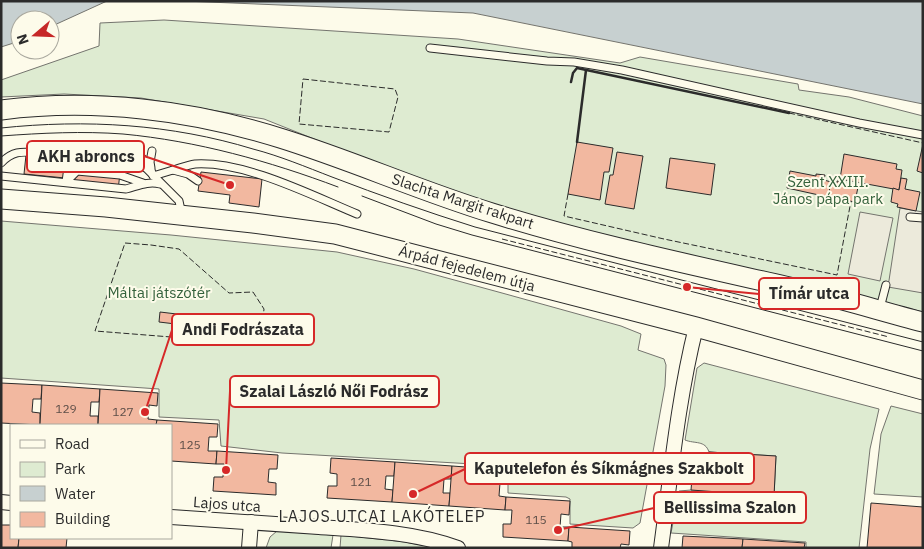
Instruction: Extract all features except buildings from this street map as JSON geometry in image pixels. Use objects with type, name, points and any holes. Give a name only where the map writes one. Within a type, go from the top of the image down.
[{"type":"main road","name":"Slachta Margit rakpart","points":[[1,110],[56,105],[111,107],[164,111],[217,121],[280,138],[493,213],[613,248],[810,292],[923,322]]},
{"type":"main road","name":"Árpád fejedelem útja","points":[[1,199],[106,207],[335,234],[696,327],[923,390]]},
{"type":"street","points":[[660,548],[688,357],[696,327]]},
{"type":"street","name":"Lajos utca","points":[[172,517],[357,530],[403,535],[448,544],[458,548]]},
{"type":"street","points":[[249,548],[251,522]]},
{"type":"lane","points":[[430,48],[574,62],[622,70],[923,135]]},
{"type":"lane","points":[[66,182],[68,155],[76,145],[120,149],[142,156],[160,184]]},
{"type":"lane","points":[[152,151],[150,162],[152,172]]},
{"type":"lane","points":[[1,163],[8,156],[19,152],[41,153]]},
{"type":"lane","points":[[68,155],[124,159],[137,162],[152,172],[173,170],[194,164],[233,168],[256,173],[357,214]]},
{"type":"lane","points":[[173,170],[188,174],[198,181]]},
{"type":"lane","points":[[66,182],[77,172],[120,175],[143,184]]},
{"type":"lane","points":[[1,176],[126,189],[153,182],[160,184],[170,191],[179,202],[182,216]]},
{"type":"lane","points":[[910,217],[923,218]]},
{"type":"lane","points":[[879,310],[886,284]]},
{"type":"green space","name":"Szent XXIII. János pápa park","points":[[164,20],[458,39],[620,63],[640,57],[798,84],[799,90],[849,97],[923,116],[923,312],[806,282],[517,220],[264,119],[141,98],[64,94],[1,97],[1,80],[99,46],[100,23]]},
{"type":"green space","name":"Máltai játszótér","points":[[1,221],[171,235],[337,252],[414,269],[621,326],[641,334],[638,350],[664,359],[666,365],[665,386],[640,523],[633,528],[570,524],[570,499],[566,497],[508,493],[508,466],[282,453],[221,446],[219,420],[159,417],[159,389],[1,378]]},
{"type":"green space","points":[[704,363],[879,409],[870,449],[859,548],[806,548],[806,542],[671,533],[679,491],[691,490],[774,496],[776,456],[709,452],[702,444],[685,440],[697,368]]},
{"type":"green space","points":[[891,406],[923,414],[923,497],[874,494],[881,434]]},
{"type":"green space","points":[[277,531],[333,535],[331,548],[266,548],[270,537]]},
{"type":"green space","points":[[341,535],[405,542],[437,548],[340,548]]},
{"type":"shaded area","points":[[900,208],[923,212],[923,293],[888,287]]},
{"type":"shaded area","points":[[860,212],[893,218],[880,281],[848,274]]},
{"type":"water","points":[[1,1],[107,1],[60,22],[60,10],[10,10],[10,44],[1,47]]},
{"type":"water","points":[[184,1],[923,1],[923,104],[473,13]]},
{"type":"tram line","points":[[1,128],[33,125],[96,124],[160,129],[222,141],[283,158],[385,197],[475,227],[923,342]]},
{"type":"tram line","points":[[1,136],[93,133],[151,137],[232,153],[338,187]]},
{"type":"tram line","points":[[362,196],[436,224],[472,235],[923,351]]},
{"type":"fence","points":[[303,79],[395,89],[398,97],[389,132],[299,124],[303,79]]},
{"type":"fence","points":[[789,113],[923,143]]},
{"type":"fence","points":[[568,194],[564,216],[837,275],[851,201]]},
{"type":"fence","points":[[502,239],[889,337]]},
{"type":"fence","points":[[125,243],[179,249],[229,293],[253,292],[264,309],[260,344],[95,331],[125,243]]},
{"type":"wall","points":[[571,82],[573,73],[577,68],[789,113]]},
{"type":"wall","points":[[577,142],[586,70]]},
{"type":"place","name":"AKH abroncs","points":[[230,185]]},
{"type":"place","name":"Tímár utca","points":[[687,287]]},
{"type":"place","name":"Andi Fodrászata","points":[[145,412]]},
{"type":"place","name":"Szalai László Női Fodrász","points":[[226,470]]},
{"type":"place","name":"Kaputelefon és Síkmágnes Szakbolt","points":[[413,494]]},
{"type":"place","name":"Bellissima Szalon","points":[[558,530]]},
{"type":"district","name":"LAJOS UTCAI LAKÓTELEP","points":[[382,516]]}]
